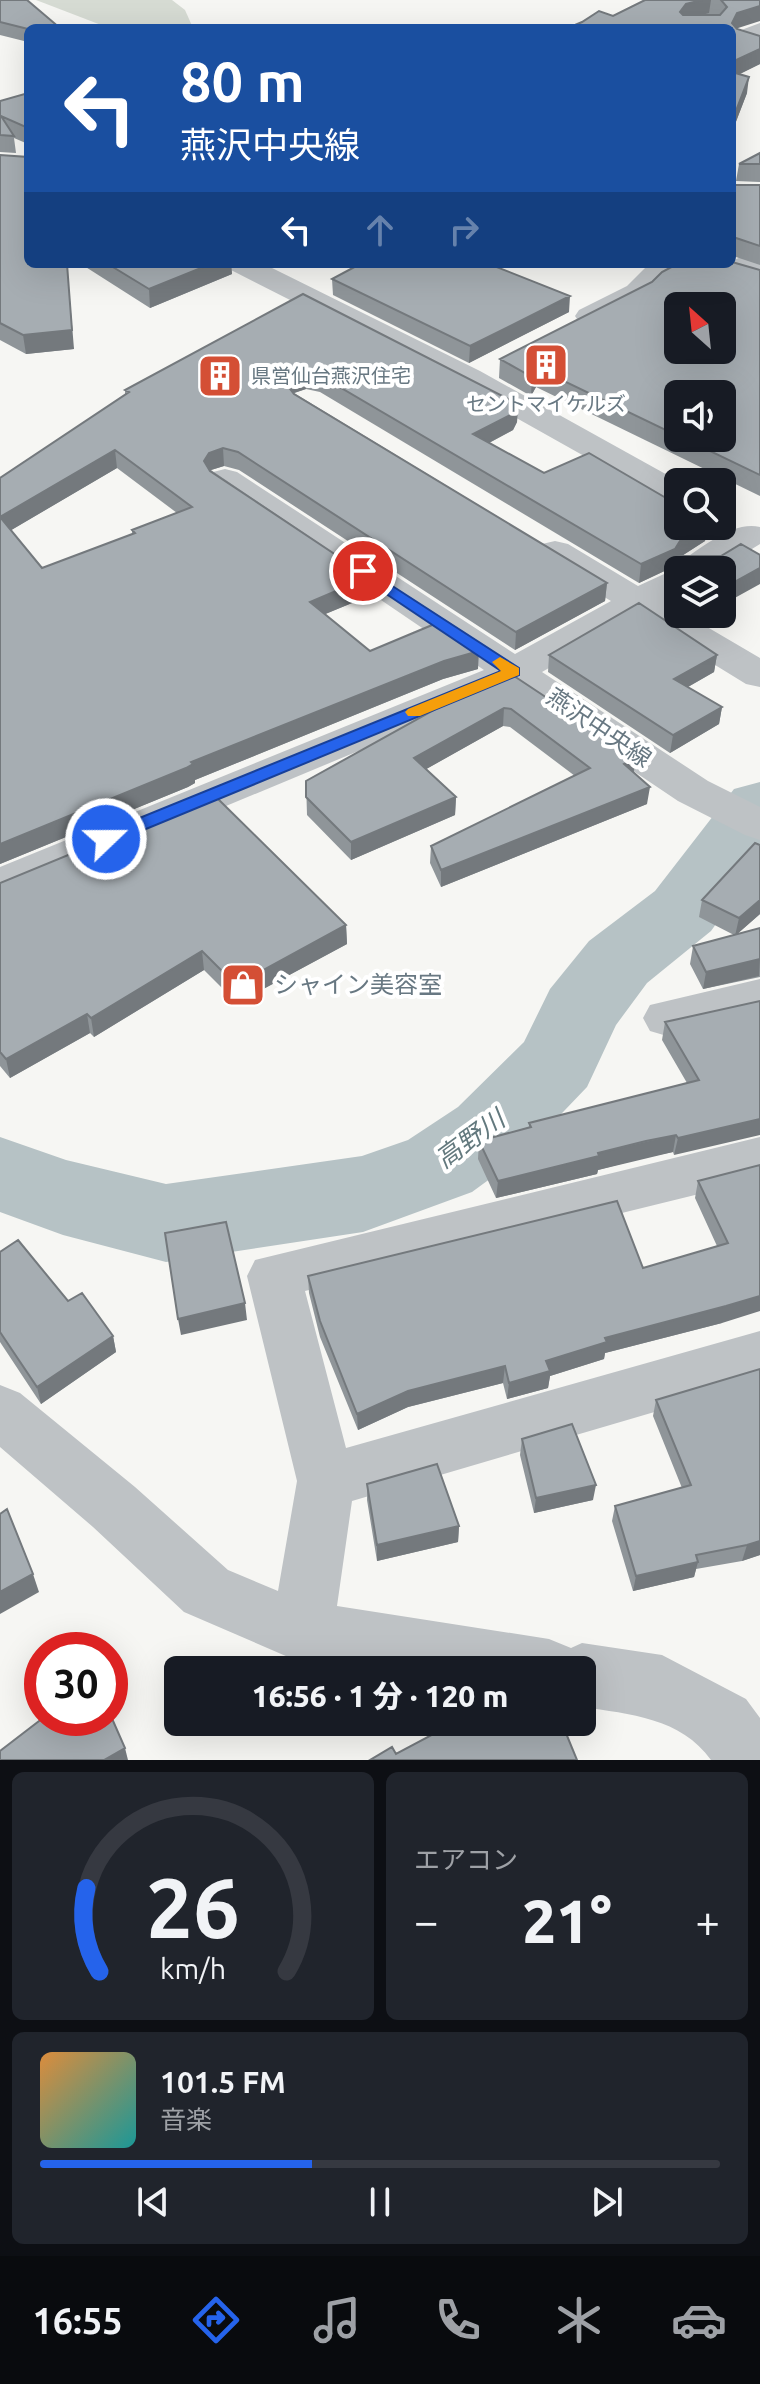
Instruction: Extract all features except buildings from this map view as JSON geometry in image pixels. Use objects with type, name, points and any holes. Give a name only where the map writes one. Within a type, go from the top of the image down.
[{"type":"street","points":[[755,55],[744,37],[760,30]]},
{"type":"street","points":[[250,268],[483,370],[664,486]]},
{"type":"street","points":[[567,328],[638,292],[662,268]]},
{"type":"street","name":"燕沢中央線","points":[[225,479],[706,798],[760,825]]},
{"type":"street","points":[[711,556],[744,531]]},
{"type":"street","points":[[532,538],[760,675]]},
{"type":"street","points":[[0,884],[513,672],[664,587]]},
{"type":"street","points":[[667,1018],[760,997]]},
{"type":"street","points":[[302,1632],[326,1481],[274,1276],[760,1158]]},
{"type":"street","points":[[326,1481],[760,1356]]},
{"type":"street","points":[[7,1427],[206,1591],[302,1632],[458,1656]]},
{"type":"street","points":[[596,1677],[662,1687],[723,1722],[751,1760]]},
{"type":"shaded area","points":[[36,0],[172,0],[185,10],[191,24],[99,24]]},
{"type":"waterway","name":"高野川","points":[[0,1174],[63,1197],[166,1223],[363,1194],[440,1166],[489,1132],[557,1063],[580,1011],[618,962],[683,911],[760,807]]},
{"type":"slow traffic","points":[[414,712],[513,672],[500,662]]},
{"type":"place","name":"セントマイケルズ","points":[[546,365]]},
{"type":"place","name":"県営仙台燕沢住宅","points":[[220,376]]},
{"type":"place","name":"シャイン美容室","points":[[243,985]]},
{"type":"route","points":[[106,839],[513,672],[363,571]]}]
